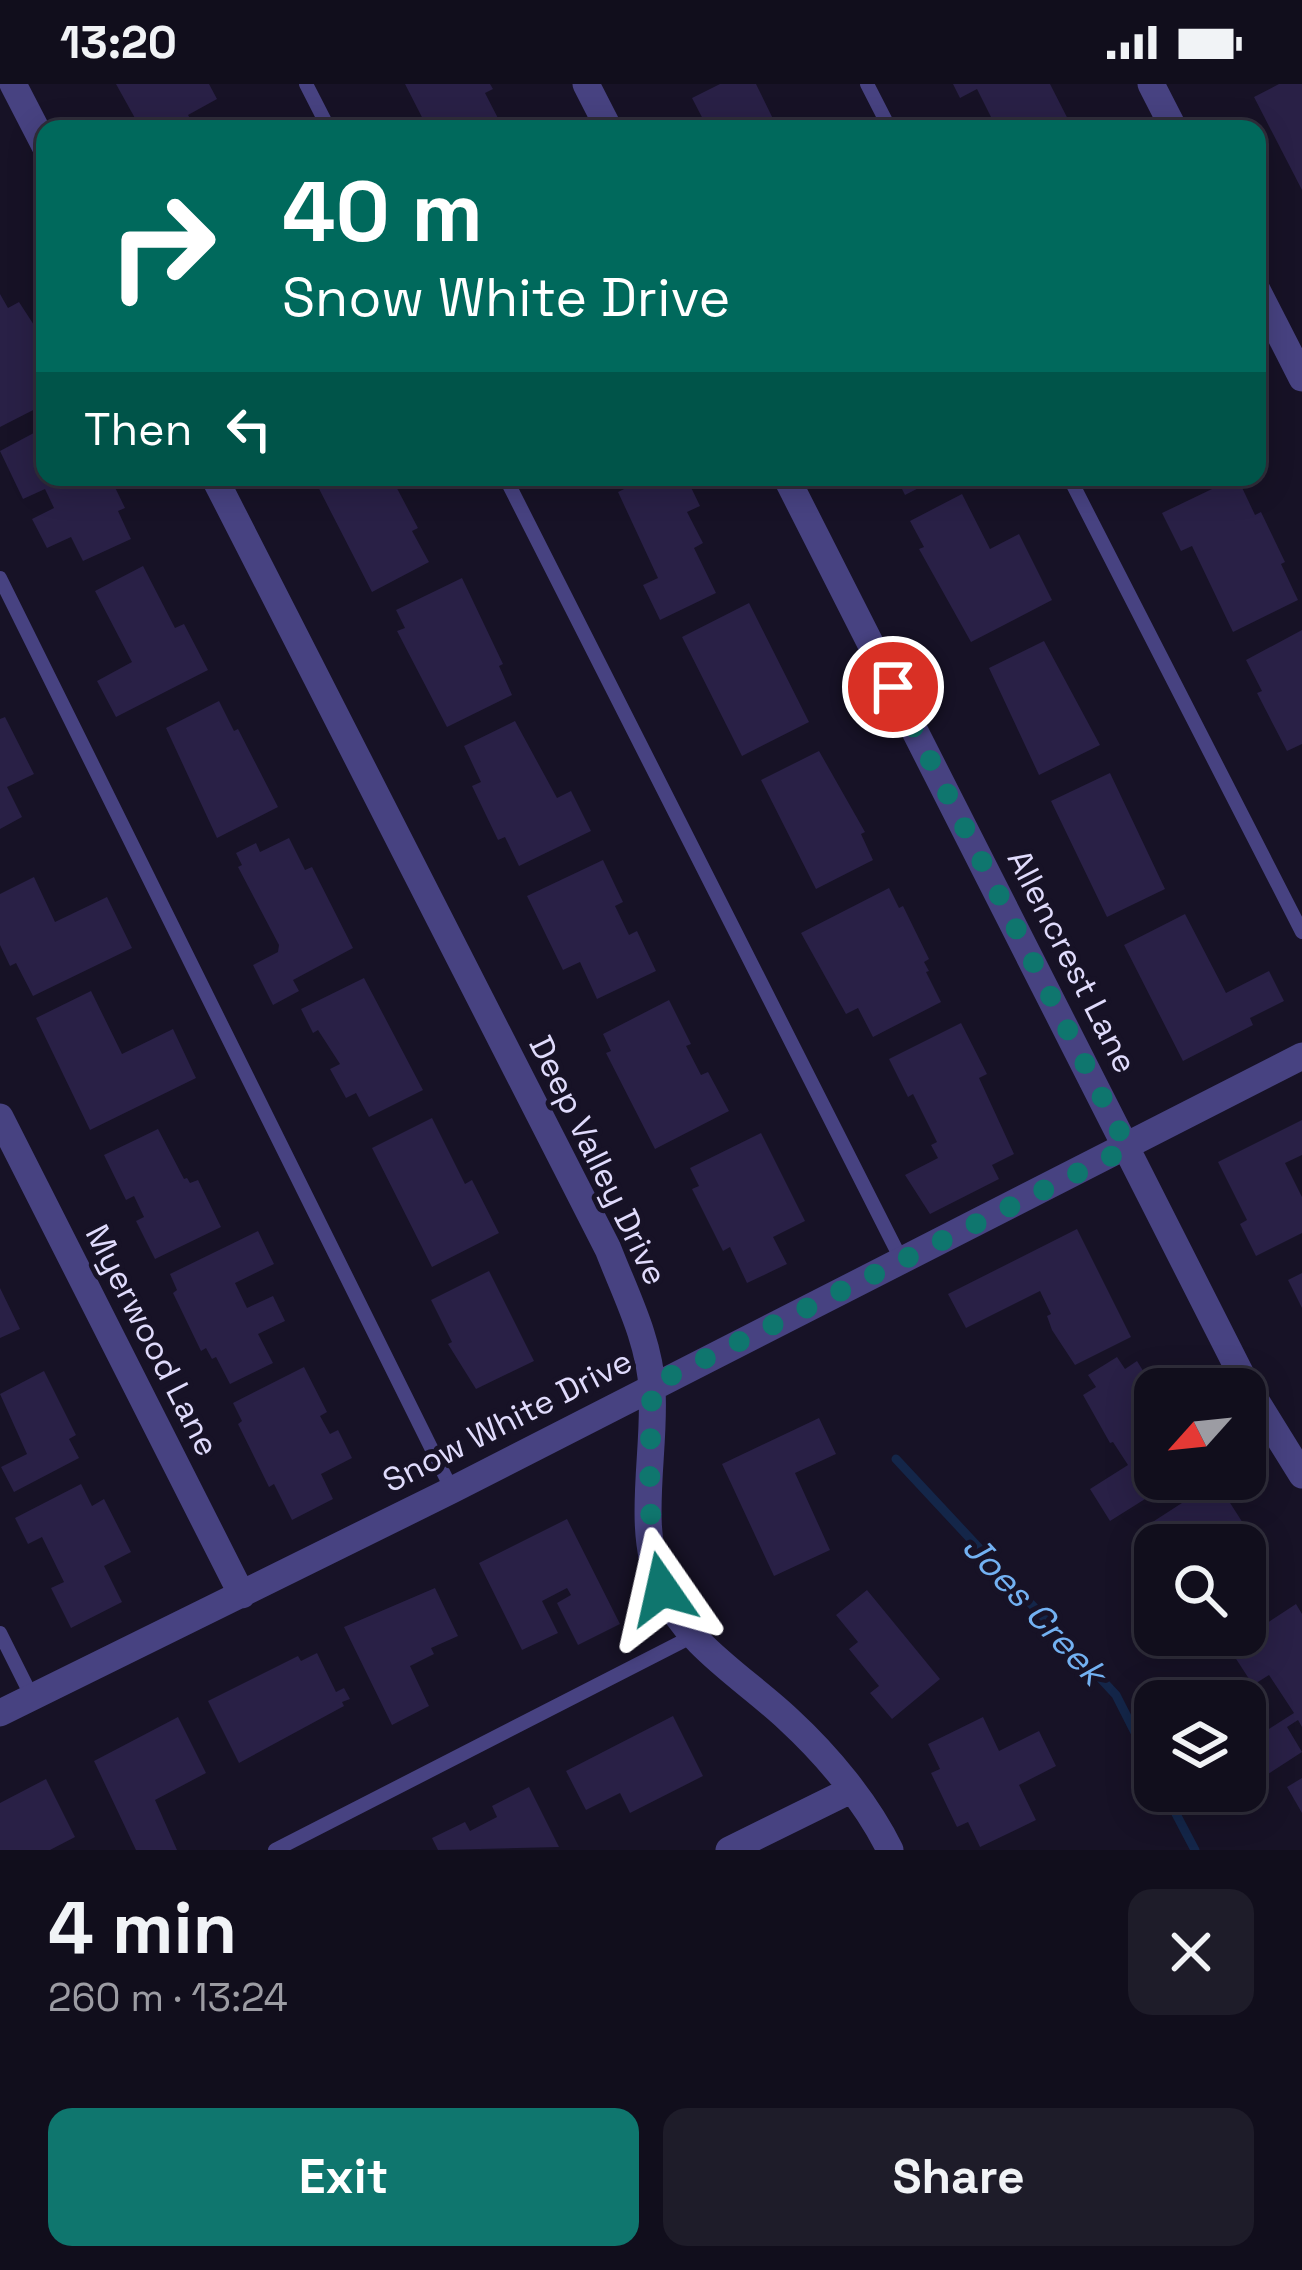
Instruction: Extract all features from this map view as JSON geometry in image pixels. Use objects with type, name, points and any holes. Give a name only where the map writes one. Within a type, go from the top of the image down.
[{"type":"street","points":[[13,84],[36,129]]},
{"type":"street","points":[[586,84],[604,120]]},
{"type":"street","points":[[1151,84],[1169,120]]},
{"type":"street","points":[[1266,308],[1302,378]]},
{"type":"street","name":"Deep Valley Drive","points":[[219,486],[608,1250],[638,1324],[652,1385],[649,1515],[652,1553],[662,1589],[693,1636],[794,1724],[851,1790],[890,1850]]},
{"type":"street","name":"Allencrest Lane","points":[[791,486],[1248,1388],[1302,1475]]},
{"type":"street","name":"Snow White Drive","points":[[0,1713],[452,1490],[1302,1056]]},
{"type":"street","name":"Myerwood Lane","points":[[0,1117],[242,1594]]},
{"type":"street","points":[[729,1850],[851,1790]]},
{"type":"lane","points":[[306,84],[324,120]]},
{"type":"lane","points":[[867,84],[885,120]]},
{"type":"lane","points":[[510,486],[902,1261]]},
{"type":"lane","points":[[1074,486],[1302,932]]},
{"type":"lane","points":[[0,578],[452,1490]]},
{"type":"lane","points":[[0,1633],[32,1697]]},
{"type":"lane","points":[[275,1850],[693,1636]]},
{"type":"building","points":[[116,84],[209,84],[217,99],[188,115],[191,120],[136,120]]},
{"type":"building","points":[[405,84],[490,84],[493,89],[485,93],[499,120],[423,120]]},
{"type":"building","points":[[720,84],[756,84],[774,120],[703,120],[692,98]]},
{"type":"building","points":[[953,84],[1050,84],[1068,120],[992,120],[977,89],[960,98]]},
{"type":"building","points":[[1279,84],[1302,84],[1302,190],[1266,120],[1254,97]]},
{"type":"building","points":[[0,294],[8,308],[19,302],[36,328],[36,409],[0,427]]},
{"type":"building","points":[[36,432],[36,486],[114,486],[125,508],[118,511],[131,539],[83,561],[71,537],[47,548],[32,519],[54,508],[45,489],[23,499],[0,451]]},
{"type":"building","points":[[318,486],[396,486],[418,528],[412,531],[429,562],[372,592]]},
{"type":"building","points":[[630,486],[690,486],[700,506],[687,512],[703,543],[694,548],[716,593],[660,620],[643,585],[658,578],[618,492]]},
{"type":"building","points":[[900,486],[922,486],[905,495]]},
{"type":"building","points":[[1218,486],[1241,486],[1255,515],[1261,512],[1298,600],[1233,632],[1192,546],[1181,551],[1162,513]]},
{"type":"building","points":[[962,494],[990,549],[1019,534],[1052,600],[971,642],[919,549],[924,547],[910,521]]},
{"type":"building","points":[[143,566],[175,628],[184,624],[208,670],[116,717],[97,681],[132,662],[95,591]]},
{"type":"building","points":[[462,578],[503,664],[499,666],[512,695],[447,727],[397,631],[405,628],[396,610]]},
{"type":"building","points":[[749,603],[809,722],[742,756],[682,637]]},
{"type":"building","points":[[1302,630],[1302,744],[1287,751],[1246,660]]},
{"type":"building","points":[[1044,641],[1100,745],[1039,775],[989,668]]},
{"type":"building","points":[[219,701],[278,807],[217,838],[166,728]]},
{"type":"building","points":[[5,717],[34,774],[7,787],[22,817],[0,829],[0,719]]},
{"type":"building","points":[[515,721],[557,798],[571,791],[591,831],[519,866],[505,837],[498,840],[472,786],[481,782],[464,746]]},
{"type":"building","points":[[819,751],[865,832],[861,834],[873,860],[816,889],[761,780]]},
{"type":"building","points":[[1110,773],[1165,889],[1107,917],[1051,801]]},
{"type":"building","points":[[289,838],[305,870],[312,867],[353,948],[293,980],[299,991],[273,1005],[253,965],[278,952],[279,945],[238,867],[242,865],[236,853],[256,843],[260,852]]},
{"type":"building","points":[[603,860],[623,902],[615,906],[629,935],[637,931],[656,971],[597,999],[580,962],[563,970],[527,896]]},
{"type":"building","points":[[34,877],[55,922],[107,897],[132,948],[33,996],[16,963],[10,966],[0,945],[0,894]]},
{"type":"building","points":[[889,888],[929,959],[924,962],[926,972],[941,1002],[873,1037],[858,1008],[846,1014],[801,933]]},
{"type":"building","points":[[1185,914],[1226,993],[1269,971],[1284,1001],[1250,1018],[1253,1025],[1183,1061],[1124,945]]},
{"type":"building","points":[[364,978],[423,1090],[369,1117],[356,1093],[346,1098],[330,1069],[340,1064],[318,1030],[313,1033],[301,1009]]},
{"type":"building","points":[[91,991],[122,1054],[173,1029],[196,1078],[90,1130],[36,1018]]},
{"type":"building","points":[[669,1000],[701,1075],[708,1072],[729,1111],[655,1149],[606,1053],[611,1051],[603,1034]]},
{"type":"building","points":[[961,1023],[987,1074],[979,1078],[1014,1154],[992,1165],[999,1179],[930,1214],[905,1175],[938,1158],[931,1145],[937,1142],[889,1059]]},
{"type":"building","points":[[432,1118],[465,1184],[472,1180],[499,1233],[432,1267],[372,1148]]},
{"type":"building","points":[[1302,1120],[1302,1155],[1285,1163],[1302,1197],[1302,1233],[1256,1256],[1240,1224],[1247,1220],[1218,1162]]},
{"type":"building","points":[[158,1129],[184,1179],[198,1180],[221,1227],[155,1259],[136,1221],[144,1217],[134,1196],[126,1200],[104,1155]]},
{"type":"building","points":[[761,1133],[805,1221],[773,1237],[787,1264],[747,1283],[730,1247],[723,1251],[692,1189],[699,1186],[690,1168]]},
{"type":"building","points":[[1077,1229],[1131,1337],[1075,1365],[1052,1330],[1047,1316],[1051,1314],[1040,1291],[966,1328],[948,1294]]},
{"type":"building","points":[[258,1231],[274,1264],[235,1283],[247,1308],[273,1296],[285,1321],[258,1334],[273,1363],[230,1384],[216,1357],[212,1359],[206,1348],[201,1351],[173,1293],[177,1290],[170,1274]]},
{"type":"building","points":[[489,1271],[534,1361],[476,1389],[448,1344],[452,1342],[431,1300]]},
{"type":"building","points":[[1302,1273],[1302,1308],[1288,1280]]},
{"type":"building","points":[[0,1288],[20,1329],[0,1338]]},
{"type":"building","points":[[1117,1357],[1125,1369],[1137,1361],[1141,1368],[1134,1368],[1134,1500],[1144,1500],[1110,1521],[1090,1489],[1128,1465],[1083,1395],[1096,1387],[1088,1375]]},
{"type":"building","points":[[304,1367],[327,1412],[320,1416],[330,1434],[338,1430],[352,1458],[321,1474],[333,1499],[292,1520],[274,1484],[269,1487],[238,1424],[242,1421],[233,1403]]},
{"type":"building","points":[[44,1371],[76,1435],[69,1439],[79,1458],[14,1492],[1,1467],[27,1454],[0,1394]]},
{"type":"building","points":[[819,1418],[836,1454],[795,1473],[830,1550],[774,1576],[722,1464]]},
{"type":"building","points":[[81,1484],[92,1506],[104,1499],[131,1552],[104,1566],[122,1602],[71,1628],[51,1588],[64,1582],[42,1537],[28,1544],[15,1518]]},
{"type":"building","points":[[1187,1500],[1228,1500],[1244,1524],[1152,1524]]},
{"type":"building","points":[[567,1519],[620,1624],[578,1645],[557,1603],[571,1595],[567,1588],[542,1601],[558,1633],[522,1650],[479,1563]]},
{"type":"building","points":[[435,1588],[458,1636],[431,1648],[434,1654],[410,1666],[429,1706],[392,1725],[344,1627]]},
{"type":"building","points":[[867,1590],[940,1679],[892,1719],[870,1693],[879,1686],[849,1649],[858,1642],[836,1615]]},
{"type":"building","points":[[1296,1604],[1302,1614],[1302,1727],[1298,1720],[1287,1727],[1302,1752],[1268,1774],[1266,1731],[1294,1713],[1269,1675],[1250,1680],[1234,1656],[1266,1656],[1266,1624]]},
{"type":"building","points":[[317,1653],[336,1692],[344,1688],[350,1699],[239,1763],[208,1701],[298,1656],[301,1661]]},
{"type":"building","points":[[673,1716],[703,1776],[630,1813],[620,1793],[586,1810],[566,1771]]},
{"type":"building","points":[[178,1717],[206,1773],[155,1800],[177,1850],[136,1850],[94,1761]]},
{"type":"building","points":[[983,1717],[999,1751],[1039,1731],[1056,1766],[1019,1785],[1036,1820],[980,1847],[968,1822],[957,1827],[931,1773],[940,1769],[928,1744]]},
{"type":"building","points":[[1302,1778],[1302,1813],[1287,1787]]},
{"type":"building","points":[[46,1779],[75,1837],[50,1850],[0,1850],[0,1803]]},
{"type":"building","points":[[529,1787],[559,1847],[438,1850],[432,1838],[465,1822],[470,1831],[497,1817],[492,1806]]},
{"type":"waterway","name":"Joes Creek","points":[[896,1459],[1116,1695],[1134,1731]]},
{"type":"waterway","name":"Joes Creek","points":[[1175,1812],[1195,1850]]},
{"type":"route","points":[[662,1589],[652,1553],[649,1515],[652,1385],[1128,1148],[893,687]]}]
